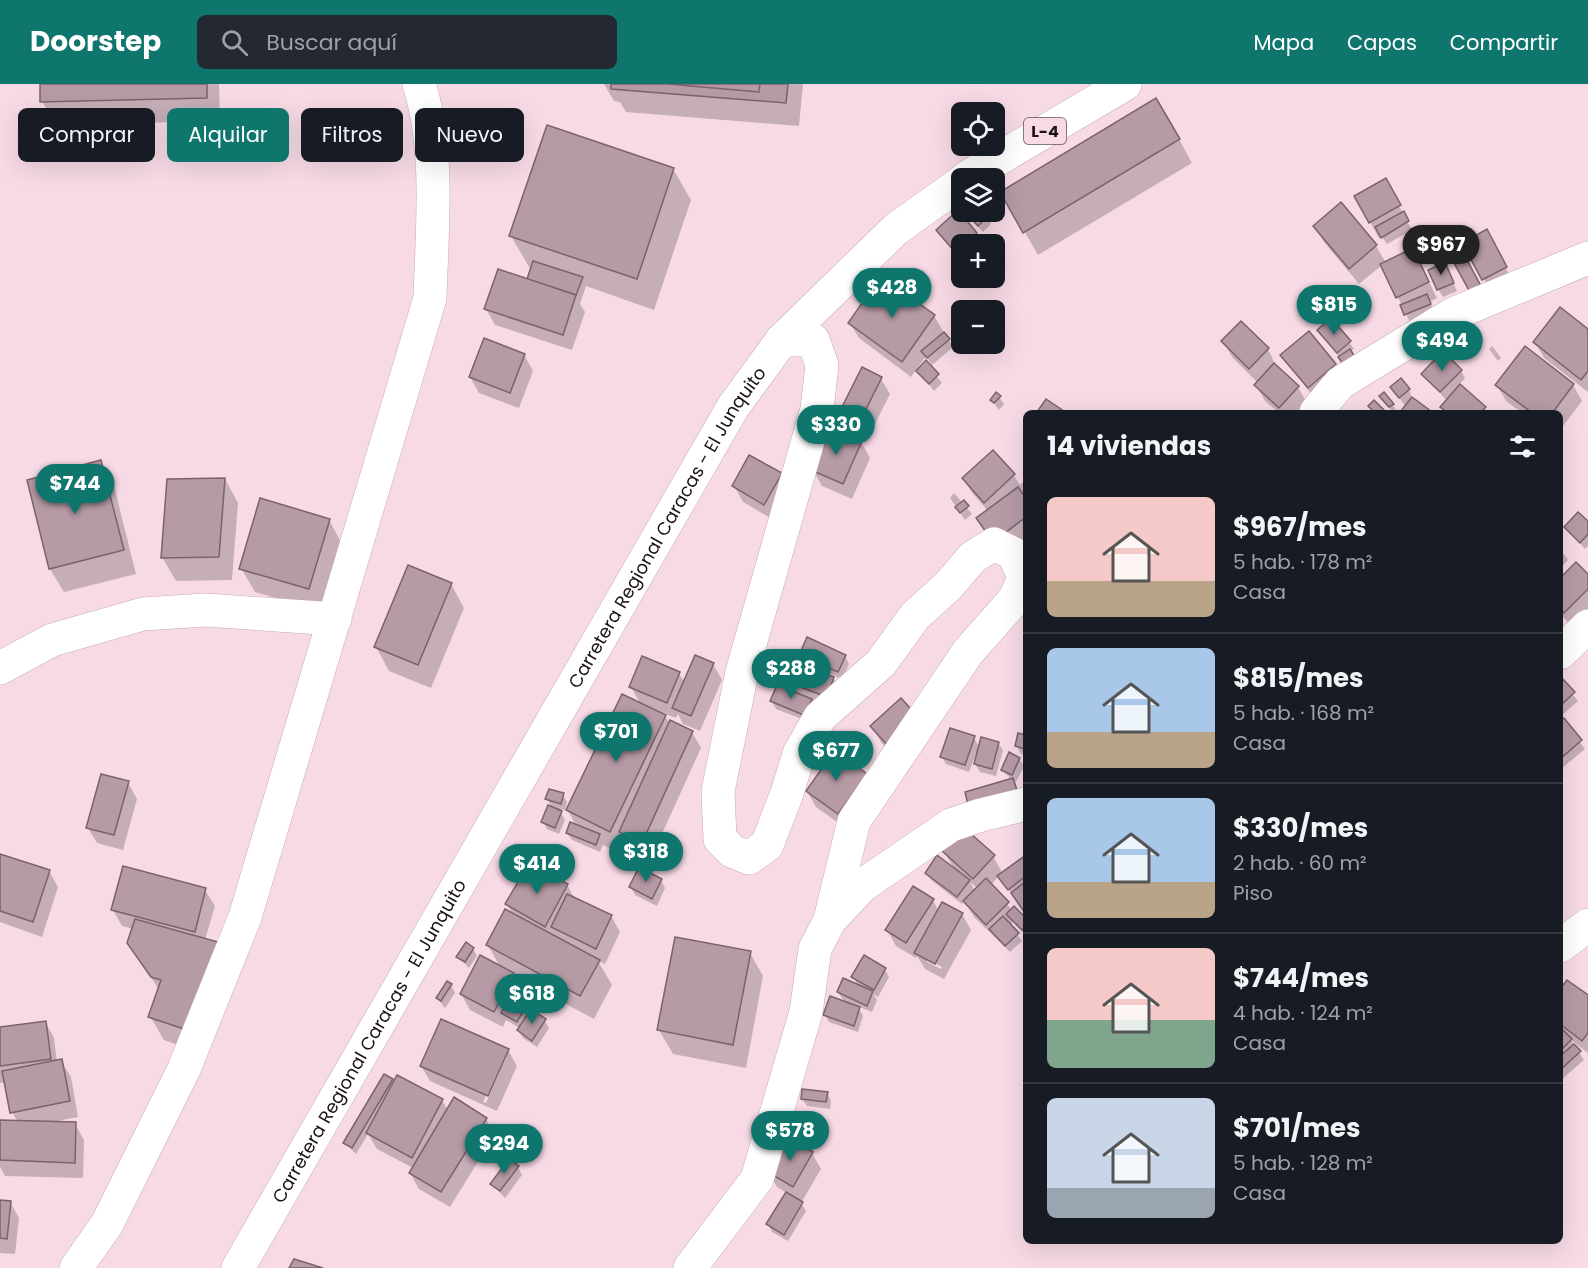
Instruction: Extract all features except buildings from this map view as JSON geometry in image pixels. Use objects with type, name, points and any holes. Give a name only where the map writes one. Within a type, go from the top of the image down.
[{"type":"street","points":[[76,1268],[106,1224],[183,1069],[245,917],[429,298],[433,193],[424,101],[419,84]]},
{"type":"street","name":"L-4","points":[[983,168],[1125,84]]},
{"type":"street","name":"Carretera Regional Caracas - El Junquito","points":[[238,1268],[733,407],[782,340],[896,230],[951,190]]},
{"type":"street","points":[[1318,410],[1340,383],[1453,314],[1588,258]]},
{"type":"street","points":[[782,340],[813,340],[822,364],[817,409],[742,672],[718,791],[720,839],[732,851],[749,858],[766,845],[787,793],[799,754],[820,717],[880,663],[915,616],[948,585],[973,557],[994,544],[1014,554],[1023,576]]},
{"type":"street","points":[[830,921],[854,821],[969,652],[1014,600],[1023,580]]},
{"type":"street","points":[[0,668],[52,640],[143,614],[206,610],[334,619]]},
{"type":"street","points":[[1563,650],[1588,626]]},
{"type":"street","points":[[690,1268],[757,1179],[806,1012],[815,949],[830,921],[863,885],[951,825],[1023,805]]},
{"type":"street","points":[[1563,944],[1588,925]]}]
